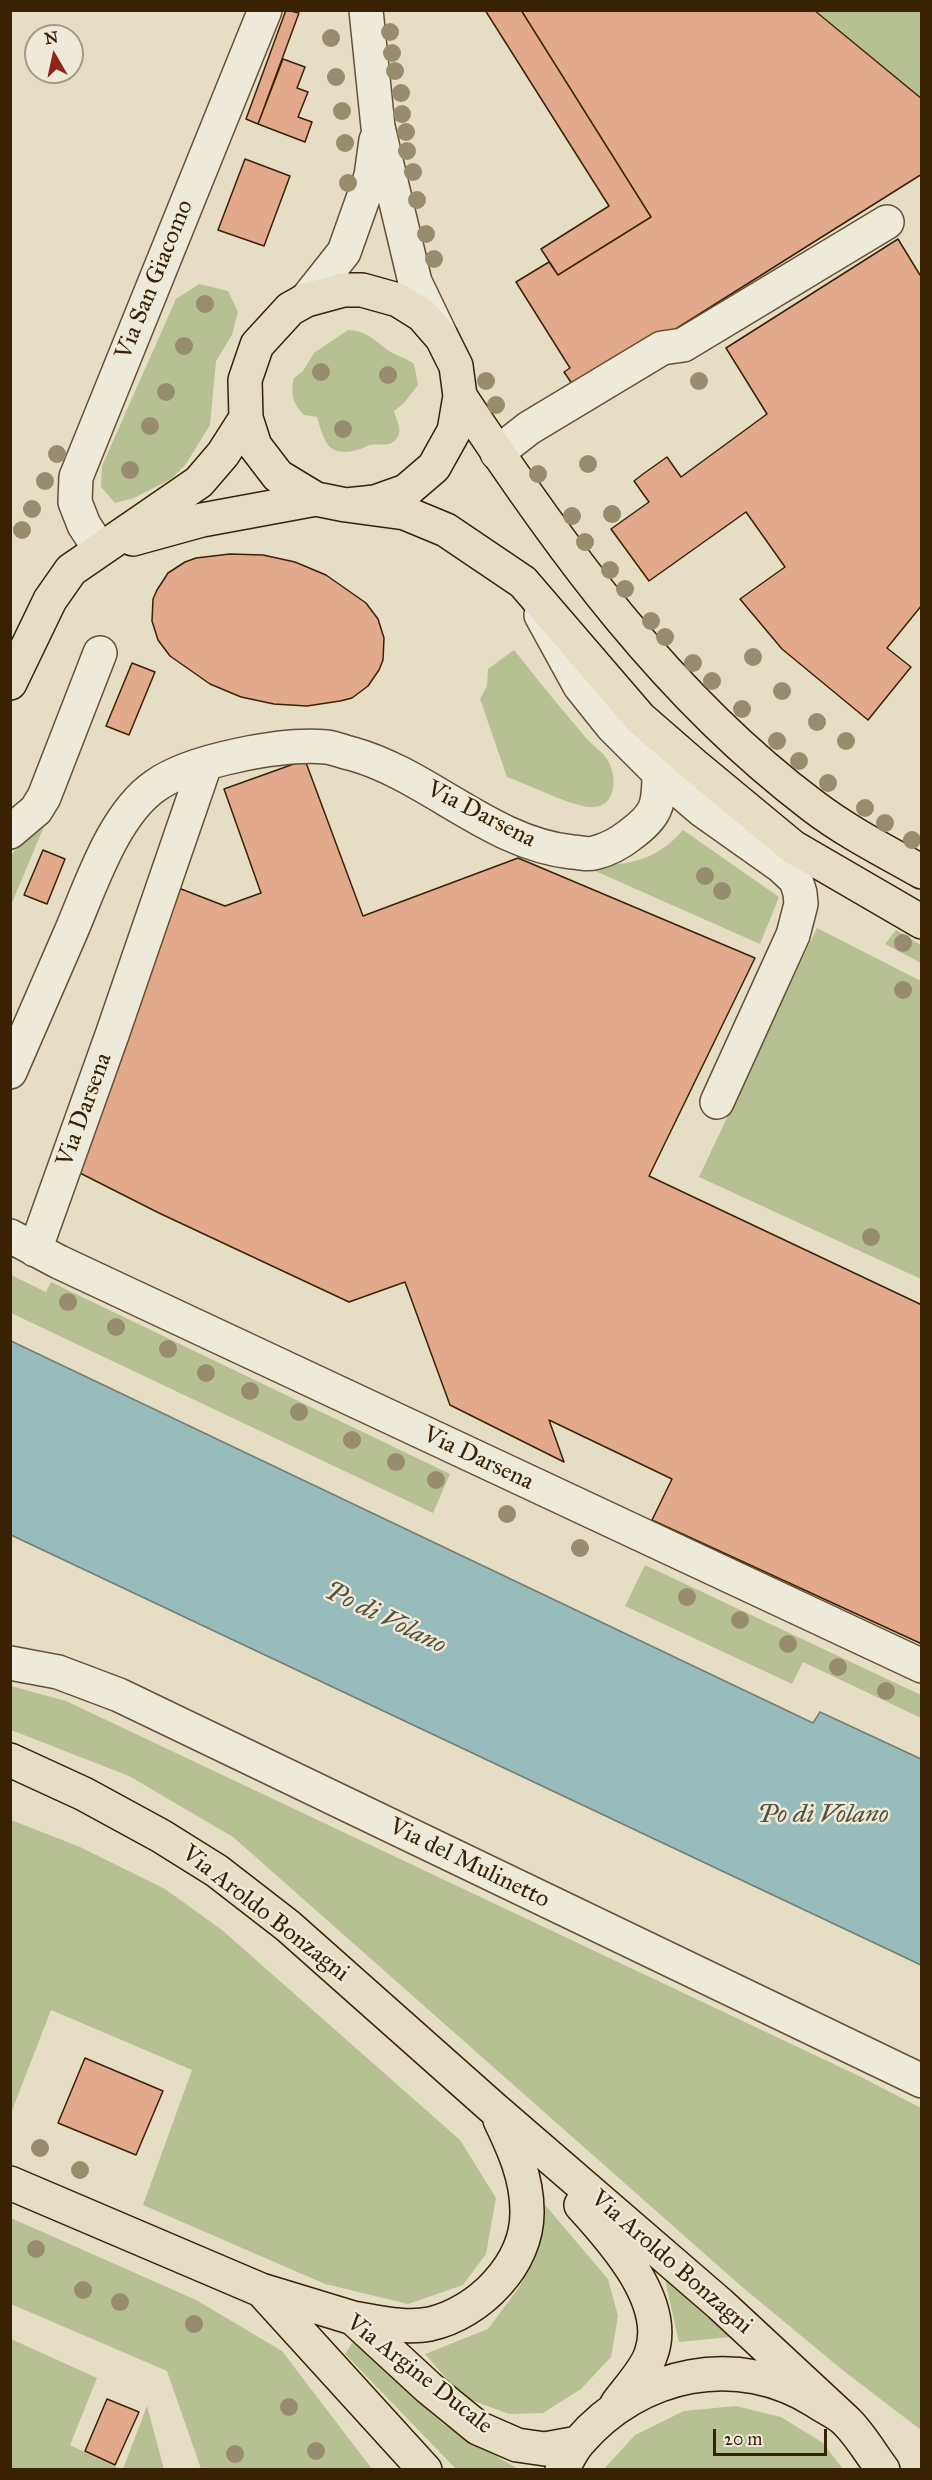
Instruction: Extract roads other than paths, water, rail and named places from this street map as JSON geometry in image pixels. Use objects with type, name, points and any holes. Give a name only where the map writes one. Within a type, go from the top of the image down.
[{"type":"main road","points":[[99,548],[202,520],[331,502],[375,502],[406,491],[435,467],[454,431],[460,396],[456,366],[442,338],[422,315],[398,300],[362,290],[343,290],[306,300],[290,309],[257,345],[245,380],[246,418],[255,446],[278,476],[331,502],[405,513],[446,530],[523,582],[640,718],[710,779],[793,847],[921,922]]},
{"type":"main road","points":[[460,396],[553,533],[658,664],[706,712],[813,806],[871,844],[921,872]]},
{"type":"main road","points":[[10,683],[59,583],[70,570],[99,548],[199,482],[224,454],[246,418]]},
{"type":"main road","name":"Via Aroldo Bonzagni","points":[[10,1760],[84,1794],[192,1854],[253,1898],[324,1955],[493,2108],[720,2304],[846,2421]]},
{"type":"main road","name":"Via Aroldo Bonzagni","points":[[353,2318],[408,2326],[429,2324],[454,2316],[472,2306],[492,2290],[506,2272],[524,2234],[528,2212],[520,2164],[493,2108]]},
{"type":"main road","name":"Via Aroldo Bonzagni","points":[[493,2108],[587,2211],[639,2279],[654,2319],[655,2339],[651,2356],[615,2408]]},
{"type":"main road","name":"Via Argine Ducale","points":[[10,2183],[53,2199],[261,2290],[353,2318],[429,2388],[478,2428],[517,2445],[570,2456],[615,2408],[674,2379],[717,2373],[757,2376],[795,2388],[846,2421],[883,2469]]},
{"type":"main road","name":"Via Argine Ducale","points":[[261,2290],[425,2469]]},
{"type":"street","name":"Via San Giacomo","points":[[99,548],[84,525],[75,502],[76,477],[265,10]]},
{"type":"street","points":[[366,10],[378,127],[415,282],[442,338]]},
{"type":"street","points":[[306,300],[344,252],[371,176],[378,127]]},
{"type":"street","points":[[497,453],[529,428],[662,348],[683,345],[886,222]]},
{"type":"street","points":[[523,582],[580,686],[612,726],[659,773],[702,810],[781,866],[796,880],[801,904],[793,935],[717,1102]]},
{"type":"street","points":[[10,832],[36,810],[44,797],[100,653]]},
{"type":"street","name":"Via Darsena","points":[[10,1072],[102,858],[125,817],[154,786],[181,771],[285,748],[327,747],[378,761],[509,833],[553,850],[592,854],[619,844],[643,826],[655,810],[659,800],[659,773]]},
{"type":"street","name":"Via Darsena","points":[[205,765],[112,1035],[22,1243],[921,1666]]},
{"type":"street","name":"Via del Mulinetto","points":[[10,1664],[58,1672],[119,1695],[921,2081]]},
{"type":"water","name":"Po di Volano","points":[[11,1341],[813,1723],[820,1712],[921,1759],[921,1965],[11,1535]]}]
